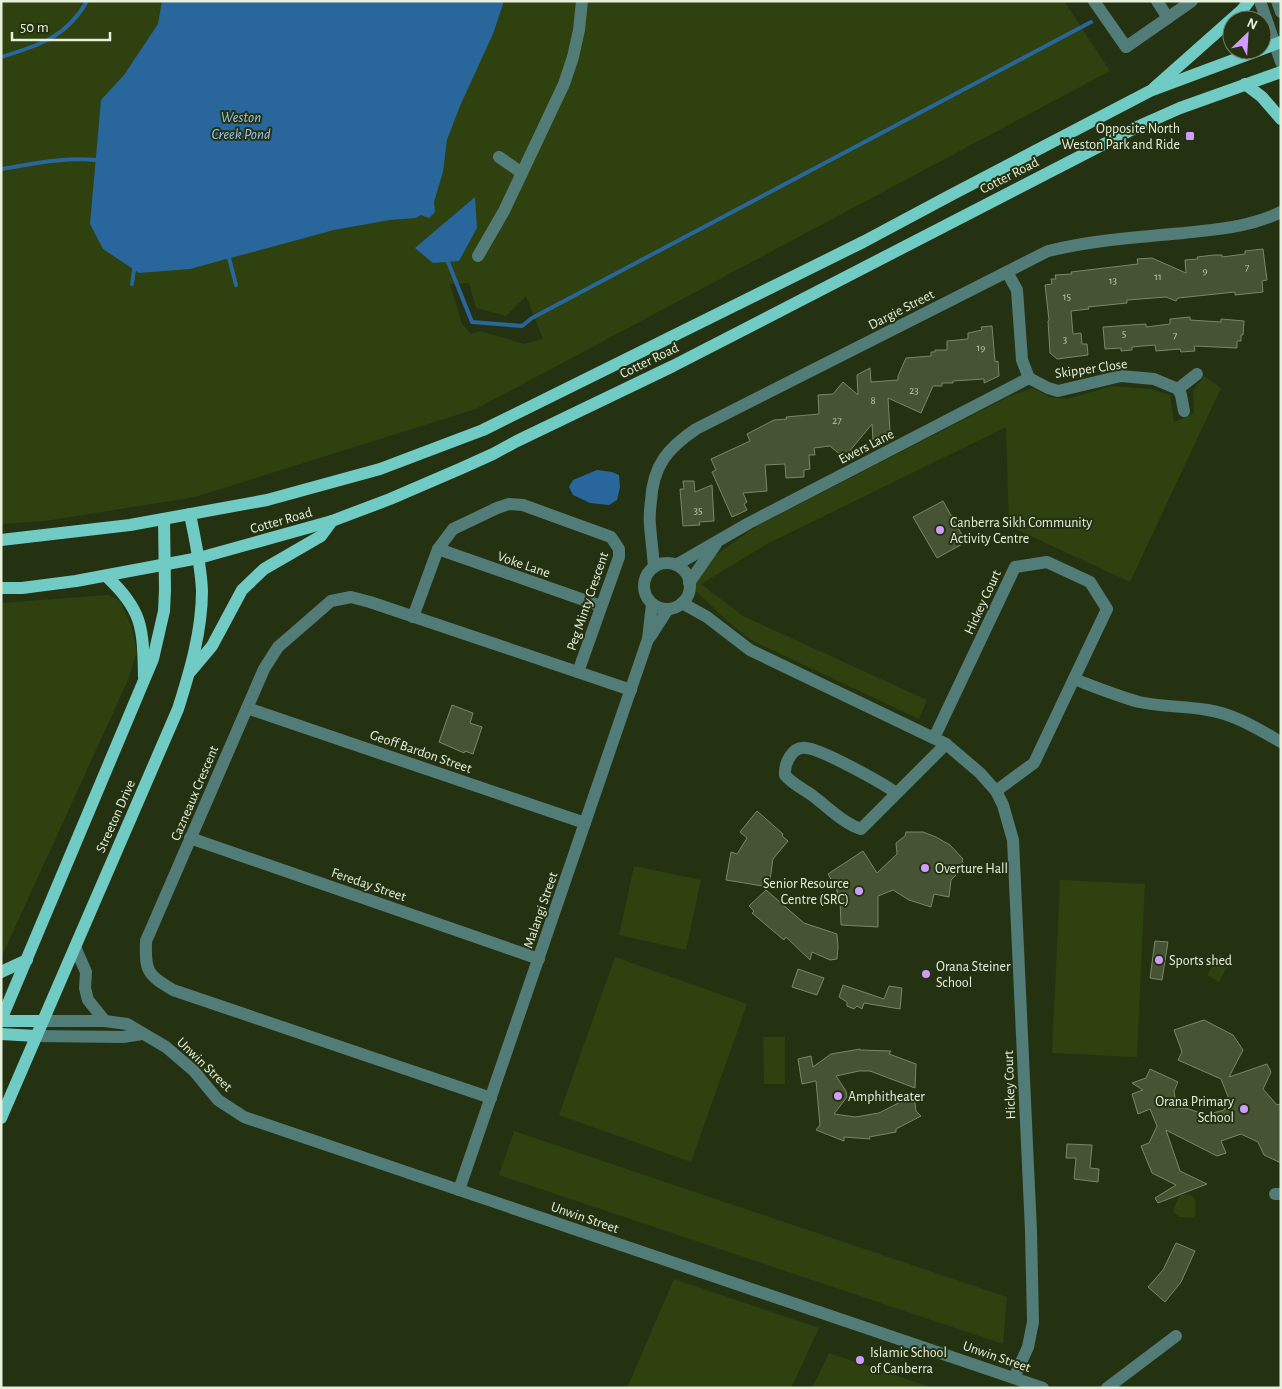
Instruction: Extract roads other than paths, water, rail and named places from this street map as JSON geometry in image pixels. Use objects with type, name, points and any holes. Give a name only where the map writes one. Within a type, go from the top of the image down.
[{"type":"main road","points":[[1150,91],[1242,10],[1249,1]]},
{"type":"main road","name":"Cotter Road","points":[[1,540],[51,536],[164,520],[267,500],[380,469],[483,430],[863,242],[1150,91],[1232,60]]},
{"type":"main road","name":"Cotter Road","points":[[1,588],[22,588],[106,576],[199,558],[332,521],[390,499],[493,454],[673,366],[1129,131],[1180,108],[1281,72]]},
{"type":"main road","points":[[1245,84],[1262,96],[1281,119]]},
{"type":"main road","name":"Streeton Drive","points":[[1,1118],[178,709],[190,673],[199,628],[202,600],[199,558],[190,514]]},
{"type":"main road","name":"Streeton Drive","points":[[1,1020],[154,659],[164,611],[164,520]]},
{"type":"main road","points":[[190,673],[212,646],[242,590],[264,569],[321,536],[332,521]]},
{"type":"main road","points":[[106,576],[123,591],[137,615],[144,645],[144,679]]},
{"type":"main road","points":[[1,972],[27,960]]},
{"type":"main road","points":[[1,1020],[42,1021]]},
{"type":"main road","points":[[1,1034],[36,1036]]},
{"type":"street","points":[[478,256],[504,211],[564,84],[577,39],[582,1]]},
{"type":"street","points":[[1094,1],[1126,48],[1192,1]]},
{"type":"street","points":[[1157,1],[1168,18]]},
{"type":"street","points":[[1277,1],[1281,12]]},
{"type":"street","points":[[1272,50],[1281,62]]},
{"type":"street","points":[[499,156],[522,173]]},
{"type":"street","name":"Dargie Street","points":[[1258,221],[1281,204]]},
{"type":"street","name":"Dargie Street","points":[[654,567],[649,523],[652,487],[661,462],[678,442],[696,429],[1048,251],[1079,243],[1235,227],[1281,212]]},
{"type":"street","points":[[1007,272],[1017,290],[1022,360],[1029,378]]},
{"type":"street","points":[[1184,411],[1178,389],[1198,374]]},
{"type":"street","name":"Skipper Close","points":[[1029,378],[1048,388],[1058,390],[1121,376],[1154,380],[1178,389]]},
{"type":"street","name":"Ewers Lane","points":[[672,564],[718,542],[749,523],[1029,378]]},
{"type":"street","name":"Peg Minty Crescent","points":[[413,617],[438,549],[453,529],[497,508],[509,504],[523,505],[611,537],[620,549],[619,557],[578,672]]},
{"type":"street","name":"Ewers Lane","points":[[687,593],[718,542]]},
{"type":"street","points":[[653,545],[687,576],[687,593],[676,608],[662,609],[652,604],[647,598],[644,585],[648,572],[654,567],[672,564]]},
{"type":"street","name":"Voke Lane","points":[[438,549],[601,606]]},
{"type":"street","name":"Hickey Court","points":[[996,791],[1034,763],[1106,609],[1090,582],[1047,562],[1015,567],[940,741],[980,773],[996,791],[1003,805],[1013,840],[1031,1231],[1033,1322],[1028,1347],[1014,1378]]},
{"type":"street","points":[[687,593],[707,617],[750,650],[940,741],[896,793],[861,829],[852,826],[812,795],[788,780],[784,769],[793,753],[799,748],[806,748],[839,761],[887,786],[896,793]]},
{"type":"street","name":"Cazneaux Crescent","points":[[491,1098],[173,990],[152,978],[146,962],[146,941],[264,668],[278,647],[331,601],[351,597],[370,602],[631,690]]},
{"type":"street","name":"Malangi Street","points":[[459,1190],[648,639],[652,604]]},
{"type":"street","name":"Malangi Street","points":[[648,639],[668,609]]},
{"type":"street","points":[[1074,680],[1140,702],[1165,707],[1206,709],[1225,713],[1281,742]]},
{"type":"street","name":"Geoff Bardon Street","points":[[247,708],[585,824]]},
{"type":"street","name":"Fereday Street","points":[[190,838],[539,959]]},
{"type":"street","points":[[75,946],[86,972],[85,988],[88,1000],[104,1021]]},
{"type":"street","name":"Unwin Street","points":[[42,1021],[104,1021],[127,1024],[166,1047],[194,1071],[218,1100],[244,1117],[1043,1388]]},
{"type":"street","points":[[36,1036],[123,1037],[142,1034]]},
{"type":"street","points":[[1107,1388],[1176,1336]]},
{"type":"water","name":"Weston Creek Pond","points":[[162,1],[504,1],[493,34],[460,106],[447,140],[443,172],[434,202],[435,212],[429,218],[421,215],[416,218],[390,220],[334,230],[190,269],[139,273],[103,249],[90,224],[101,100],[124,75],[158,24]]},
{"type":"water","points":[[475,197],[477,228],[459,261],[433,263],[415,248]]},
{"type":"water","points":[[597,470],[619,475],[620,487],[617,500],[609,505],[590,503],[573,495],[569,487],[573,480]]},
{"type":"waterway","points":[[1,57],[27,49],[61,32],[79,13],[87,1]]},
{"type":"waterway","points":[[448,262],[472,322],[522,326],[532,318],[1091,22]]},
{"type":"waterway","points":[[1,169],[60,160],[96,160]]},
{"type":"waterway","points":[[229,258],[236,285]]},
{"type":"waterway","points":[[132,284],[134,270]]},
{"type":"place","name":"Opposite North Weston Park and Ride","points":[[1190,136]]},
{"type":"place","name":"Canberra Sikh Community Activity Centre","points":[[940,530]]},
{"type":"place","name":"Overture Hall","points":[[925,868]]},
{"type":"place","name":"Senior Resource Centre (SRC)","points":[[859,891]]},
{"type":"place","name":"Sports shed","points":[[1159,960]]},
{"type":"place","name":"Orana Steiner School","points":[[926,974]]},
{"type":"place","name":"Amphitheater","points":[[838,1096]]},
{"type":"place","name":"Orana Primary School","points":[[1244,1109]]},
{"type":"place","name":"Islamic School of Canberra","points":[[860,1360]]}]
